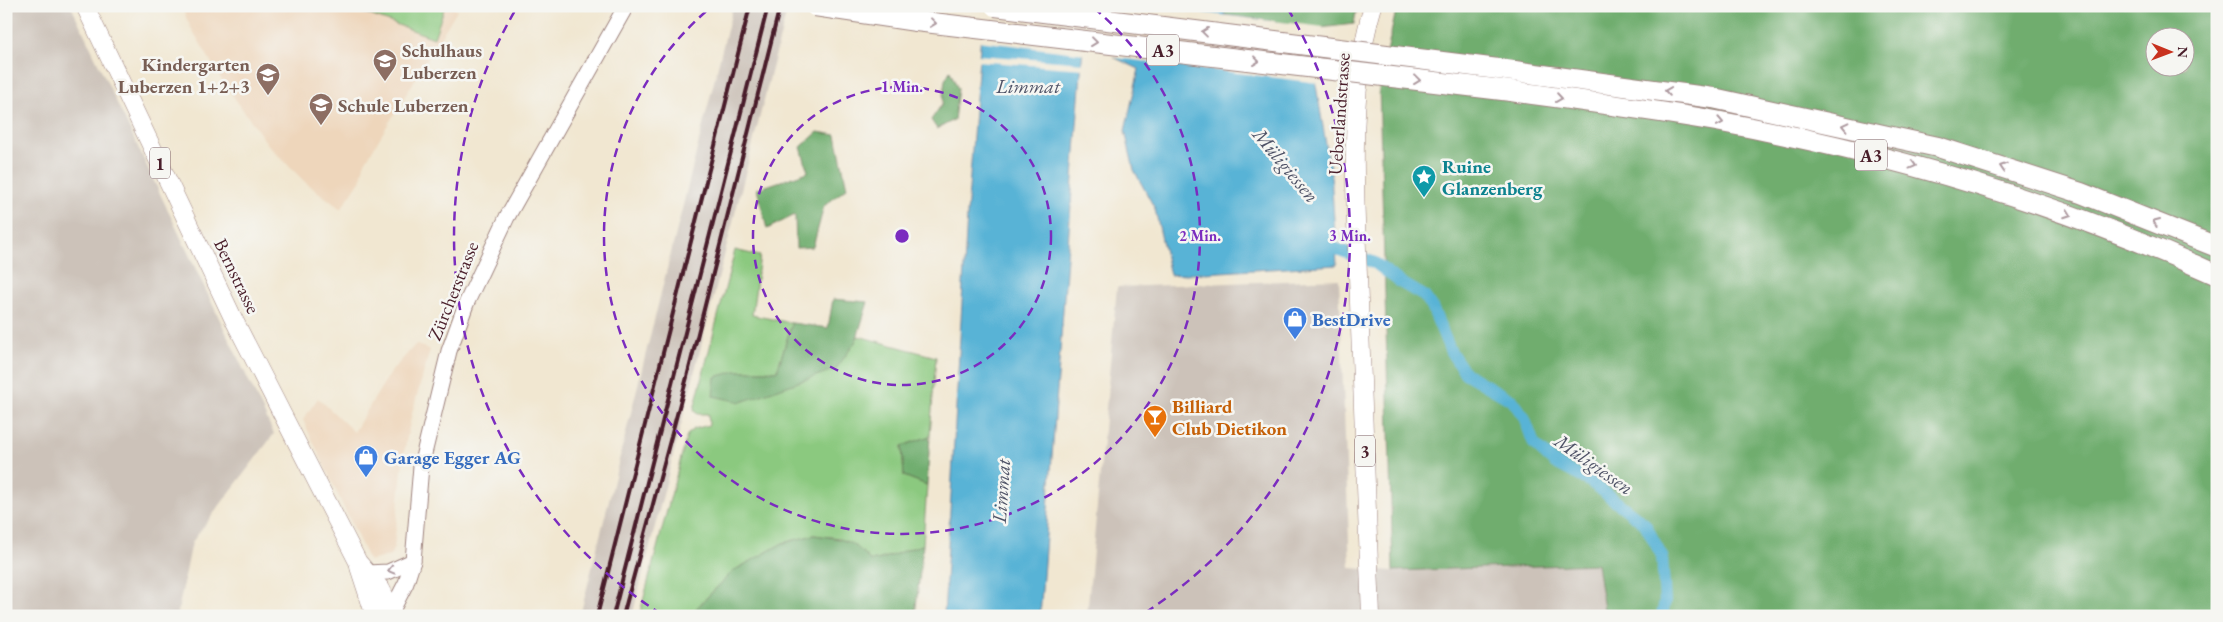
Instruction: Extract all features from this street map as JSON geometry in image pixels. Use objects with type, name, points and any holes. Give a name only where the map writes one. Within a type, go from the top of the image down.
[{"type":"highway","name":"A3","points":[[816,6],[916,21],[1511,91],[1716,121],[1838,146],[1912,165],[2058,211],[2148,245],[2217,275]]},
{"type":"highway","name":"A3","points":[[995,6],[1713,98],[1938,147],[2081,193],[2217,247]]},
{"type":"main road","name":"Bernstrasse","points":[[85,6],[234,320],[387,614]]},
{"type":"main road","name":"Zürcherstrasse","points":[[387,614],[406,583],[414,561],[423,458],[449,351],[466,304],[507,217],[626,6]]},
{"type":"main road","name":"Ueberlandstrasse","points":[[1371,616],[1356,230],[1356,125],[1362,64],[1373,6]]},
{"type":"main road","points":[[363,567],[388,572],[414,561]]},
{"type":"shaded area","points":[[6,6],[71,6],[274,434],[192,542],[177,616],[6,616]]},
{"type":"shaded area","name":"Schule Luberzen","points":[[181,6],[452,6],[457,10],[364,164],[361,179],[341,209],[306,183],[269,146],[223,82],[190,26]]},
{"type":"shaded area","points":[[733,6],[788,6],[632,616],[580,616]]},
{"type":"shaded area","points":[[1339,279],[1350,568],[1393,571],[1597,564],[1605,616],[1087,616],[1117,287]]},
{"type":"shaded area","name":"Garage Egger AG","points":[[416,344],[430,350],[412,413],[404,452],[394,547],[390,556],[369,561],[303,420],[318,398],[354,432],[390,373]]},
{"type":"green space","points":[[345,6],[445,6],[434,38]]},
{"type":"green space","points":[[1222,6],[1357,6],[1354,24],[1320,28],[1225,15]]},
{"type":"green space","points":[[1397,6],[2217,6],[2217,616],[1605,616],[1597,564],[1393,571],[1379,88]]},
{"type":"green space","points":[[950,71],[958,89],[954,120],[937,129],[931,120],[942,104],[945,80]]},
{"type":"green space","points":[[818,132],[836,135],[847,188],[824,206],[813,247],[796,248],[795,215],[767,229],[757,189],[808,172],[801,147]]},
{"type":"green space","points":[[735,250],[760,256],[752,315],[792,323],[777,371],[736,371],[713,396],[856,341],[858,336],[936,357],[930,436],[902,446],[904,476],[927,485],[923,545],[870,561],[839,538],[814,535],[783,543],[733,571],[689,616],[639,616],[687,435],[694,429],[709,425],[708,414],[697,414],[694,409]]},
{"type":"green space","points":[[833,299],[868,302],[856,341],[836,369],[741,402],[713,396],[715,377],[736,371],[777,371],[792,323],[828,328]]},
{"type":"green space","points":[[930,436],[927,485],[904,476],[902,446]]},
{"type":"green space","points":[[814,535],[846,541],[858,548],[870,561],[923,545],[915,616],[689,616],[733,571],[783,543]]},
{"type":"water","name":"Limmat","points":[[983,6],[1086,6],[1040,616],[944,616],[967,215]]},
{"type":"water","points":[[1173,6],[1222,6],[1225,15],[1320,28],[1316,85],[1331,174],[1337,265],[1170,275],[1155,209],[1134,170],[1125,131],[1139,69],[1111,56],[1150,14],[1172,33]]},
{"type":"pier","points":[[980,6],[1089,6],[1085,54],[978,41]]},
{"type":"pier","points":[[1114,6],[1150,6],[1153,14],[1153,29],[1169,31],[1170,9],[1323,27],[1318,83],[1109,57]]},
{"type":"pier","points":[[977,55],[1084,63],[1084,69],[976,61]]},
{"type":"waterway","name":"Müligiessen","points":[[1323,240],[1329,246],[1375,263],[1400,282],[1424,296],[1432,307],[1451,352],[1465,373],[1513,401],[1524,417],[1534,444],[1555,463],[1591,482],[1645,524],[1662,556],[1665,601],[1662,616]]},
{"type":"railway","points":[[597,616],[750,6]]},
{"type":"railway","points":[[613,616],[768,6]]},
{"type":"railway","points":[[623,616],[687,377],[780,6]]},
{"type":"place","name":"Schulhaus Luberzen","points":[[385,82]]},
{"type":"place","name":"Kindergarten Luberzen 1+2+3","points":[[268,96]]},
{"type":"place","name":"Schule Luberzen","points":[[321,126]]},
{"type":"place","name":"Ruine Glanzenberg","points":[[1424,198]]},
{"type":"place","name":"BestDrive","points":[[1295,340]]},
{"type":"place","name":"Billiard Club Dietikon","points":[[1155,438]]},
{"type":"place","name":"Garage Egger AG","points":[[366,478]]}]
